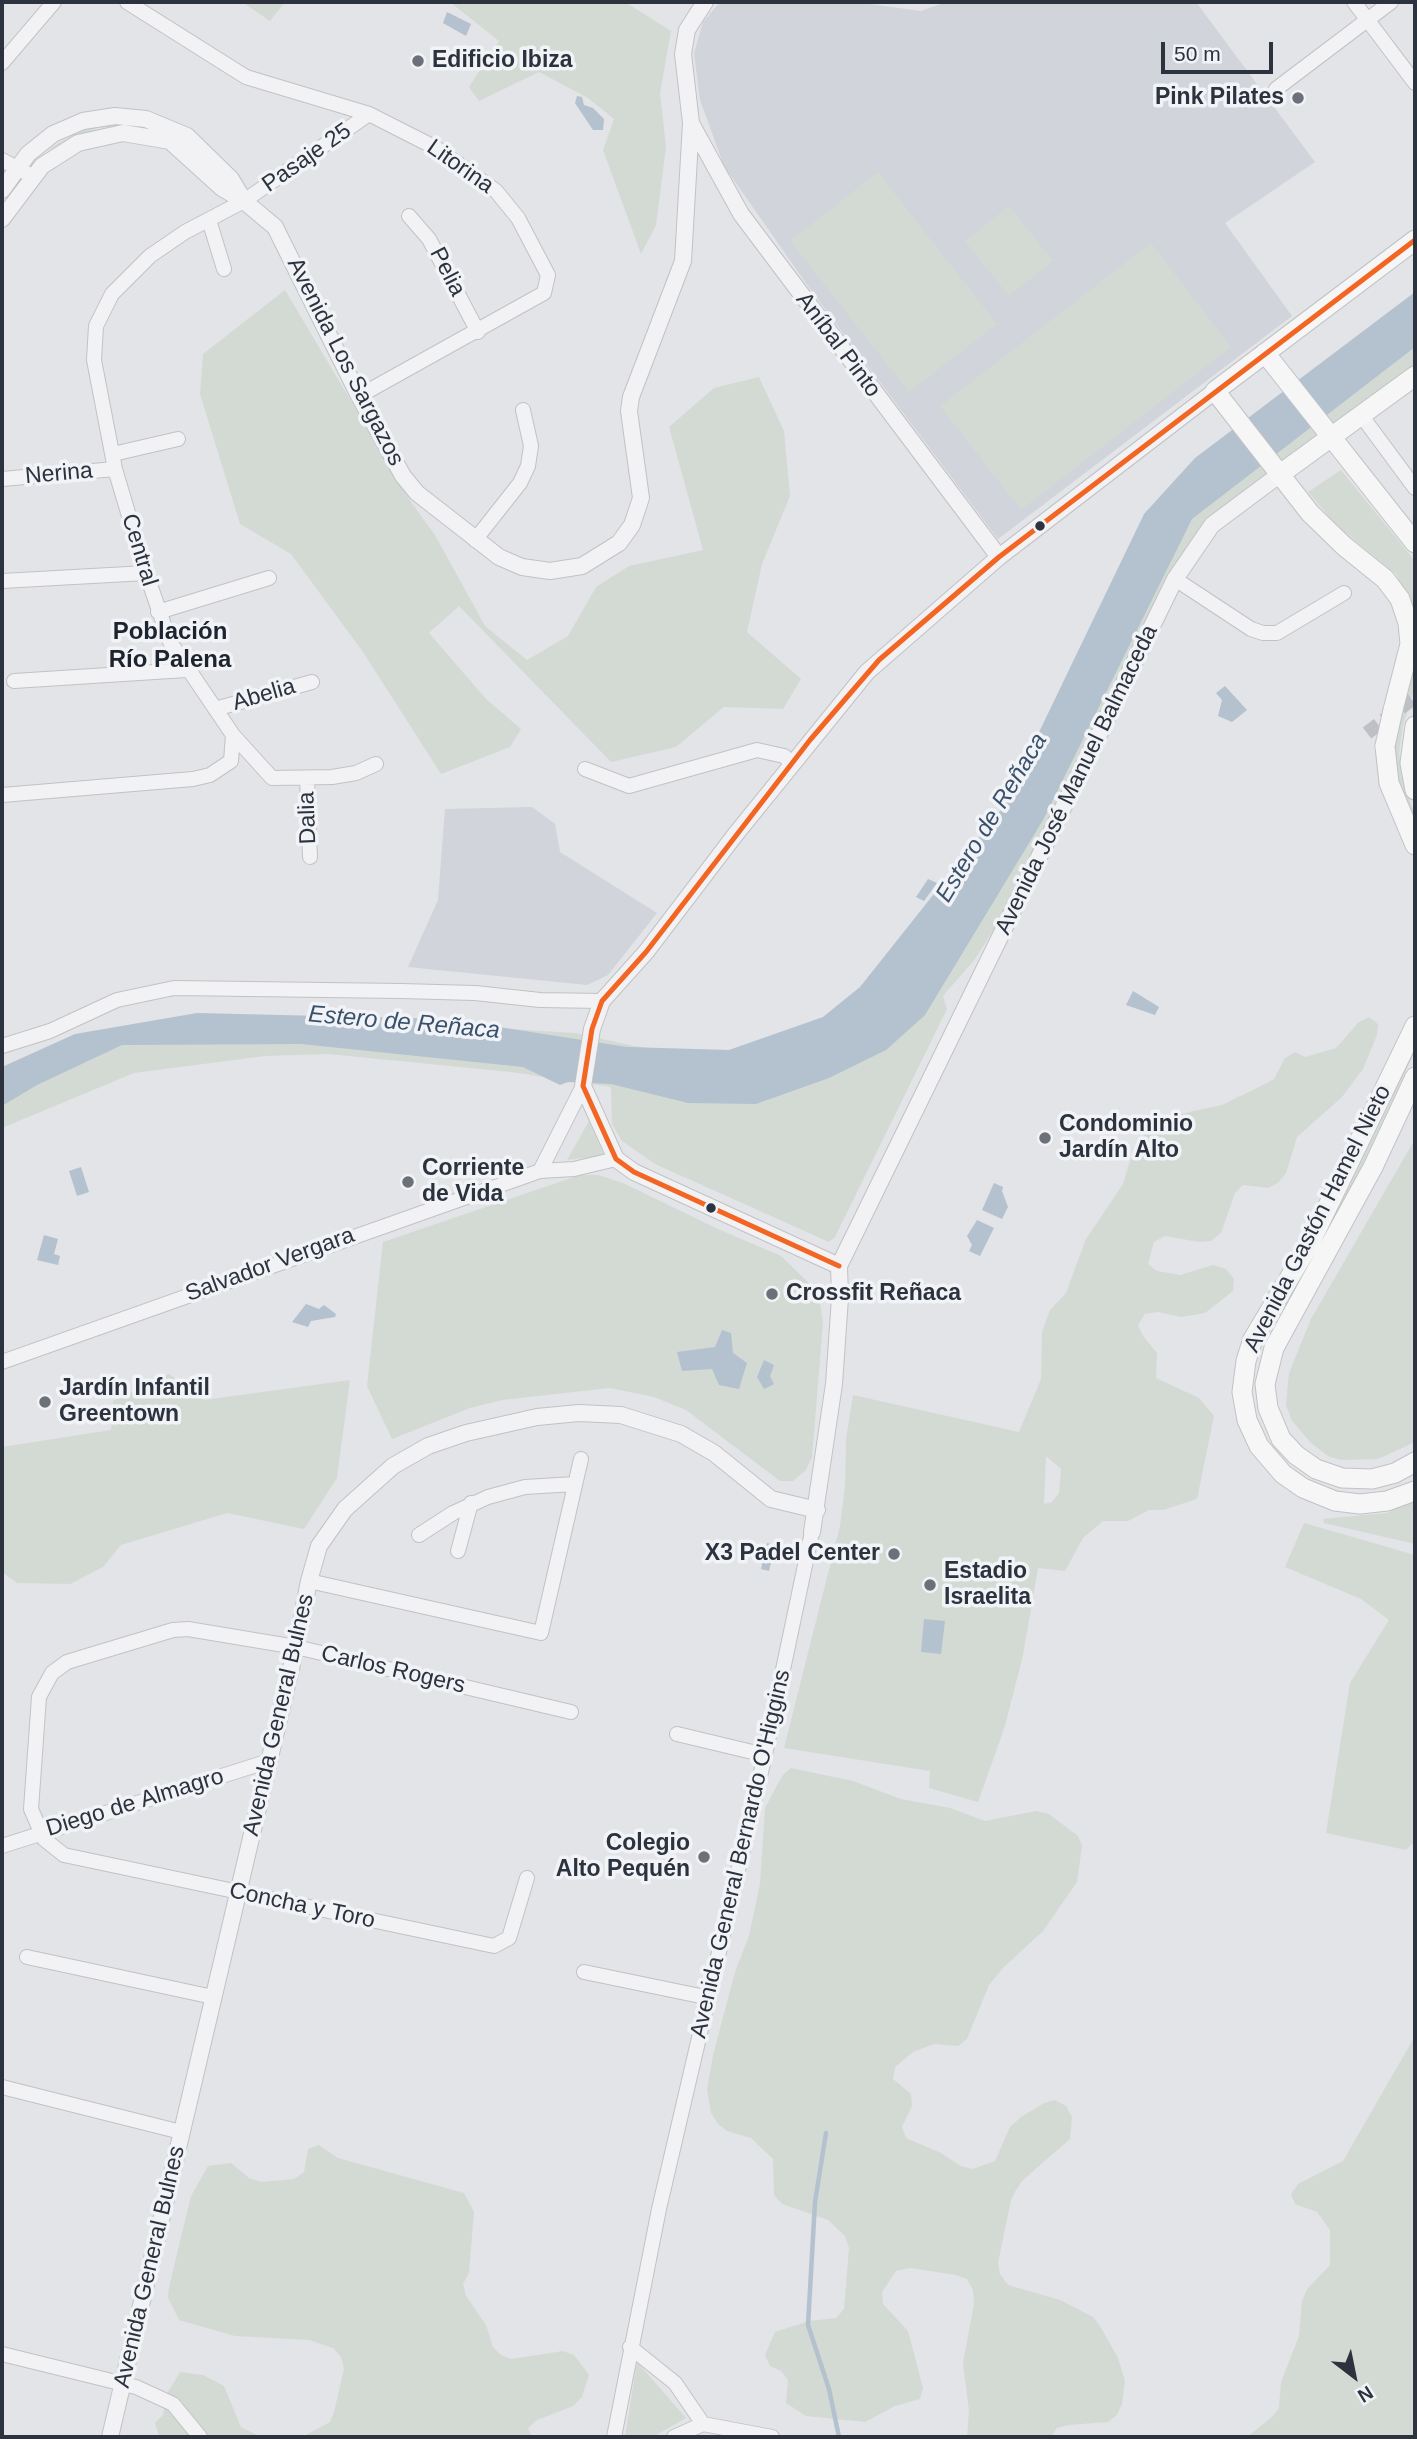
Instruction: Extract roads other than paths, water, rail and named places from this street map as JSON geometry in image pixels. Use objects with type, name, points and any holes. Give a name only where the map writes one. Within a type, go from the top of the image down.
[{"type":"main road","points":[[1415,240],[1215,391],[1327,531],[1385,579],[1400,599],[1408,623],[1410,644],[1403,682],[1385,746],[1389,783],[1415,845]]},
{"type":"main road","points":[[1265,353],[1415,543]]},
{"type":"main road","name":"Avenida José Manuel Balmaceda","points":[[1275,469],[1326,432],[1361,415],[1415,376]]},
{"type":"main road","points":[[1413,733],[1410,763],[1415,790]]},
{"type":"main road","name":"Avenida Gastón Hamel Nieto","points":[[1415,1026],[1309,1245],[1253,1339],[1246,1361],[1242,1392],[1247,1420],[1259,1446],[1283,1474],[1303,1488],[1335,1501],[1360,1504],[1387,1501],[1415,1491]]},
{"type":"main road","name":"Avenida Gastón Hamel Nieto","points":[[1415,1077],[1373,1167],[1274,1348],[1265,1384],[1268,1408],[1275,1430],[1296,1455],[1316,1469],[1342,1478],[1372,1479],[1395,1473],[1415,1462]]},
{"type":"street","points":[[2,63],[54,2]]},
{"type":"street","name":"Litorina","points":[[127,2],[246,77],[369,114],[436,148],[496,191],[518,218],[548,275],[548,288],[538,299],[359,396]]},
{"type":"street","name":"Avenida Los Sargazos","points":[[2,219],[32,176],[53,157],[78,143],[107,134],[139,133],[170,141],[222,188],[244,201],[275,227],[285,242],[359,396],[403,476],[417,494],[499,557],[522,567],[567,570],[582,566],[610,551],[632,525],[641,498],[629,411],[631,397],[683,261],[691,123],[684,42],[692,19],[705,2]]},
{"type":"street","points":[[1354,2],[1415,83]]},
{"type":"street","points":[[1276,89],[1391,2]]},
{"type":"street","name":"Pasaje 25","points":[[244,201],[369,114]]},
{"type":"street","name":"Avenida Los Sargazos","points":[[2,190],[9,163],[68,127],[99,118],[132,117],[174,129],[199,145],[231,180],[244,201]]},
{"type":"street","name":"Aníbal Pinto","points":[[691,123],[741,214],[999,557]]},
{"type":"street","points":[[9,163],[32,176]]},
{"type":"street","name":"Central","points":[[244,201],[185,232],[142,263],[111,294],[100,314],[94,337],[94,360],[114,462],[158,612],[170,642],[186,670],[233,734],[272,778],[356,773],[376,764]]},
{"type":"street","name":"Pelia","points":[[409,216],[429,239],[478,332]]},
{"type":"street","points":[[209,220],[224,269]]},
{"type":"street","points":[[540,1171],[584,1080],[592,1029],[602,1001],[646,953],[793,764],[879,660],[999,557],[1215,391]]},
{"type":"street","points":[[475,540],[520,483],[528,466],[531,446],[523,410]]},
{"type":"street","points":[[1361,415],[1415,488]]},
{"type":"street","name":"Nerina","points":[[2,479],[114,462],[178,439]]},
{"type":"street","name":"Avenida José Manuel Balmaceda","points":[[839,1266],[1175,579],[1212,525],[1275,469]]},
{"type":"street","points":[[2,581],[146,573]]},
{"type":"street","points":[[158,612],[270,578]]},
{"type":"street","points":[[1175,579],[1251,629],[1263,634],[1277,633],[1344,593]]},
{"type":"street","points":[[14,681],[186,670]]},
{"type":"street","name":"Abelia","points":[[215,709],[312,682]]},
{"type":"street","points":[[2,795],[96,789],[210,775],[231,761],[233,734]]},
{"type":"street","points":[[585,769],[629,786],[757,750],[784,756],[793,764]]},
{"type":"street","name":"Dalia","points":[[307,778],[310,857]]},
{"type":"street","points":[[2,1046],[50,1031],[117,1000],[174,988],[401,990],[475,993],[540,1000],[602,1001]]},
{"type":"street","points":[[584,1080],[616,1159],[634,1172],[839,1266]]},
{"type":"street","name":"Salvador Vergara","points":[[2,1362],[540,1171],[574,1169],[616,1159]]},
{"type":"street","name":"Avenida General Bernardo O'Higgins","points":[[614,2437],[659,2209],[765,1755],[817,1510],[838,1335],[839,1266]]},
{"type":"street","name":"Avenida General Bulnes","points":[[110,2437],[296,1647],[309,1581],[319,1546],[331,1527],[360,1493],[393,1466],[446,1439],[537,1417],[600,1413],[662,1426],[714,1453],[771,1499],[817,1510]]},
{"type":"street","points":[[309,1581],[541,1633],[581,1459]]},
{"type":"street","points":[[419,1535],[471,1503],[525,1487],[575,1485]]},
{"type":"street","points":[[771,1499],[804,1496],[821,1486]]},
{"type":"street","points":[[771,1499],[797,1516],[812,1532]]},
{"type":"street","points":[[458,1551],[471,1503]]},
{"type":"street","name":"Carlos Rogers","points":[[40,1832],[31,1809],[38,1697],[46,1681],[59,1667],[76,1659],[173,1629],[296,1647],[571,1712]]},
{"type":"street","points":[[677,1734],[765,1755]]},
{"type":"street","name":"Diego de Almagro","points":[[2,1846],[269,1761]]},
{"type":"street","name":"Concha y Toro","points":[[40,1832],[49,1845],[64,1854],[494,1946],[509,1938],[527,1878]]},
{"type":"street","points":[[27,1957],[213,1997]]},
{"type":"street","points":[[583,1972],[709,1998]]},
{"type":"street","points":[[2,2087],[181,2132]]},
{"type":"street","points":[[630,2347],[676,2382],[703,2424]]},
{"type":"street","points":[[2,2354],[122,2383],[173,2404],[200,2437]]},
{"type":"street","points":[[674,2437],[703,2424],[772,2437]]},
{"type":"water","points":[[447,12],[471,24],[466,36],[443,23]]},
{"type":"water","points":[[577,96],[582,97],[584,105],[593,108],[604,119],[603,130],[593,130],[575,103]]},
{"type":"water","name":"Estero de Reñaca","points":[[1415,292],[1415,347],[1192,519],[1043,820],[925,1015],[886,1050],[829,1078],[756,1104],[688,1103],[611,1084],[568,1082],[560,1085],[523,1067],[301,1044],[122,1045],[37,1085],[2,1106],[2,1067],[75,1034],[197,1013],[448,1019],[627,1047],[729,1050],[823,1017],[860,987],[1003,807],[1144,514],[1195,458]]},
{"type":"water","points":[[1225,686],[1247,710],[1232,722],[1218,716],[1222,700],[1216,693]]},
{"type":"water","points":[[928,879],[937,883],[924,901],[916,897]]},
{"type":"water","points":[[1133,991],[1159,1007],[1155,1015],[1126,1005]]},
{"type":"water","points":[[81,1167],[89,1192],[77,1196],[69,1171]]},
{"type":"water","points":[[994,1183],[1003,1187],[1008,1207],[1002,1219],[982,1210]]},
{"type":"water","points":[[977,1220],[994,1228],[980,1256],[969,1251],[972,1245],[967,1236]]},
{"type":"water","points":[[44,1235],[58,1239],[54,1254],[60,1256],[58,1265],[37,1260]]},
{"type":"water","points":[[306,1304],[319,1309],[324,1305],[336,1314],[335,1317],[311,1321],[308,1327],[292,1322]]},
{"type":"water","points":[[722,1330],[731,1333],[733,1353],[747,1363],[739,1389],[719,1385],[712,1369],[682,1371],[677,1352],[715,1347]]},
{"type":"water","points":[[764,1360],[774,1365],[770,1376],[774,1384],[764,1389],[757,1377]]},
{"type":"water","points":[[767,1543],[775,1545],[769,1571],[761,1569]]},
{"type":"water","points":[[924,1619],[945,1621],[941,1654],[921,1652]]},
{"type":"waterway","points":[[826,2133],[815,2202],[808,2325],[829,2389],[839,2437]]},
{"type":"tunnel","points":[[1367,733],[1415,697]]},
{"type":"place","name":"Edificio Ibiza","points":[[418,61]]},
{"type":"place","name":"Pink Pilates","points":[[1298,98]]},
{"type":"place","name":"Condominio Jardín Alto","points":[[1045,1138]]},
{"type":"place","name":"Corriente de Vida","points":[[408,1182]]},
{"type":"place","name":"Crossfit Reñaca","points":[[772,1294]]},
{"type":"place","name":"Jardín Infantil Greentown","points":[[45,1402]]},
{"type":"place","name":"X3 Padel Center","points":[[894,1554]]},
{"type":"place","name":"Estadio Israelita","points":[[930,1585]]},
{"type":"place","name":"Colegio Alto Pequén","points":[[704,1857]]},
{"type":"district","name":"Población Río Palena","points":[[170,646]]}]
